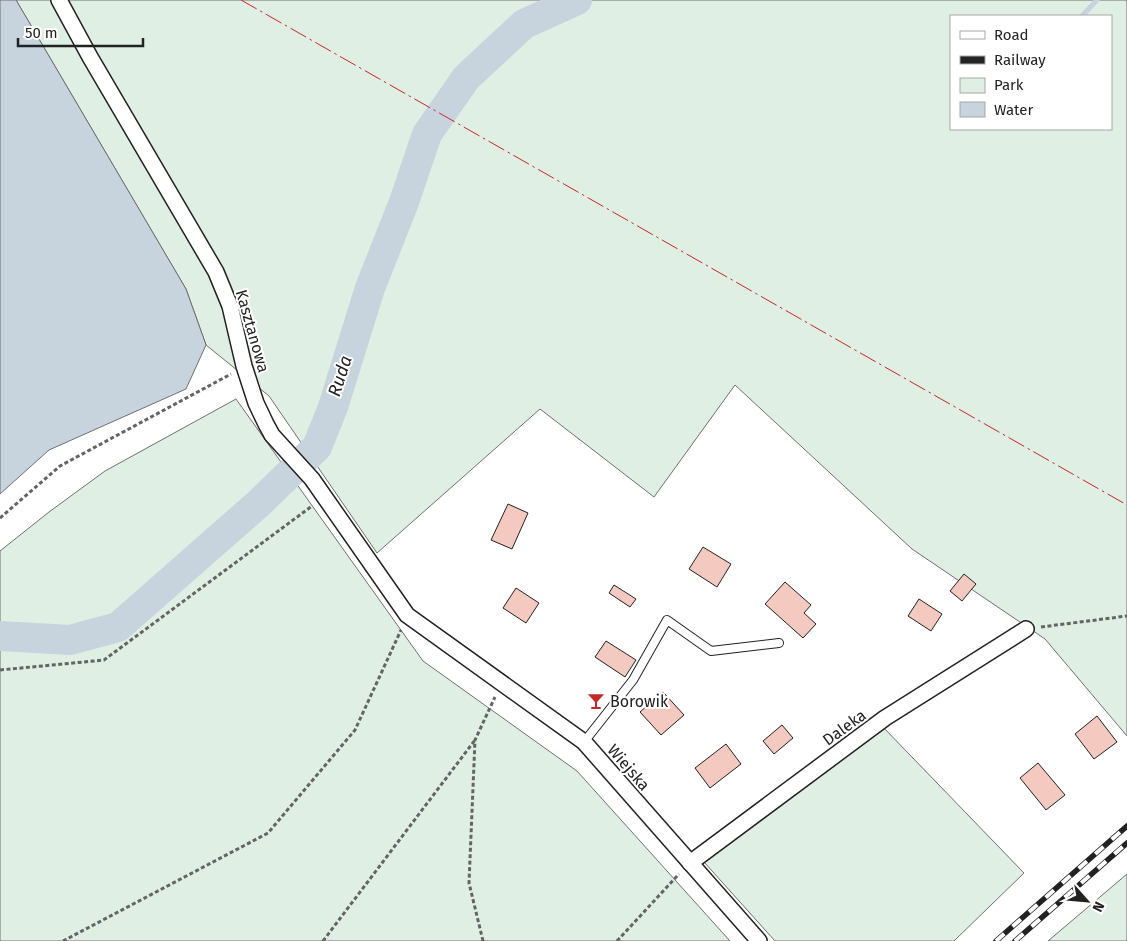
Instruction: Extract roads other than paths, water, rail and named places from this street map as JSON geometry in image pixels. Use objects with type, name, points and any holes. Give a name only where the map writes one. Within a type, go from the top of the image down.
[{"type":"street","name":"Kasztanowa","points":[[59,0],[90,57],[216,272],[230,306],[244,366],[256,403],[272,435],[312,479],[407,615],[446,644]]},
{"type":"street","name":"Daleka","points":[[690,862],[885,718],[1026,629]]},
{"type":"street","name":"Wiejska","points":[[446,644],[584,742],[759,941]]},
{"type":"lane","points":[[584,742],[633,680],[667,620],[711,651],[779,642]]},
{"type":"water","points":[[0,0],[16,0],[186,289],[206,345],[186,389],[49,450],[0,494]]},
{"type":"waterway","name":"Ruda","points":[[0,636],[70,640],[118,627],[258,504],[317,447],[333,407],[370,288],[404,202],[427,134],[466,78],[524,24],[577,0]]},
{"type":"waterway","points":[[1083,15],[1097,0]]},
{"type":"railway","points":[[996,941],[1127,826]]},
{"type":"railway","points":[[1015,941],[1127,843]]},
{"type":"place","name":"Borowik","points":[[596,701]]}]
